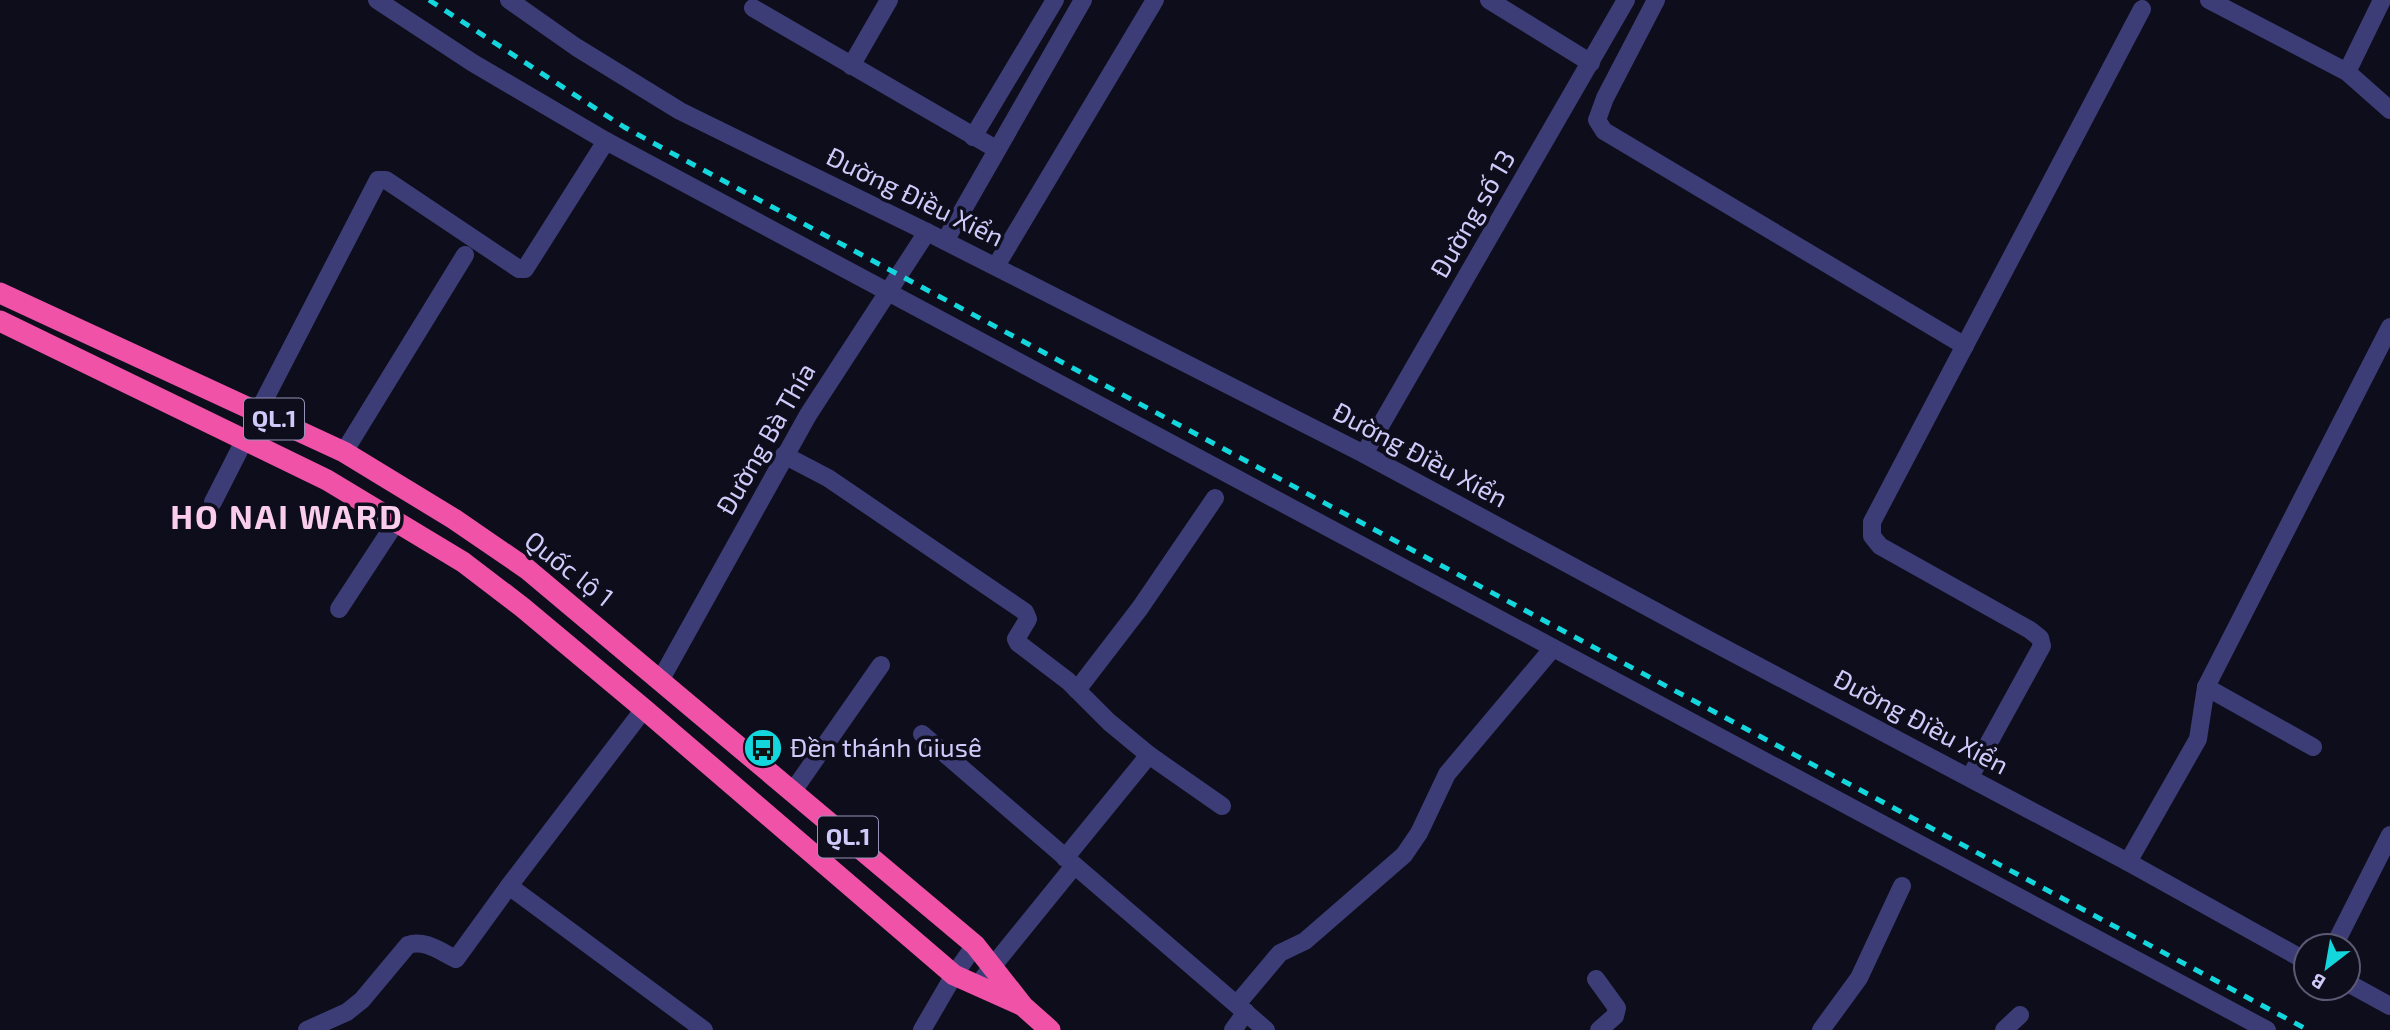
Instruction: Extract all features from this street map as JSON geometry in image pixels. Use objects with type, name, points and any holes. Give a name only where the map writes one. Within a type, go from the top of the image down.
[{"type":"highway","name":"Quốc lộ 1","points":[[0,293],[344,452],[454,519],[527,569],[975,945],[1023,1006],[1050,1030]]},
{"type":"highway","name":"Quốc lộ 1","points":[[0,321],[327,480],[463,562],[644,709],[954,975],[1023,1006]]},
{"type":"highway","points":[[644,709],[661,679]]},
{"type":"street","points":[[377,0],[473,63],[606,141],[2267,1030]]},
{"type":"street","name":"Đường Điều Xiển","points":[[509,0],[576,47],[680,111],[996,266],[1364,454],[2128,862],[2292,953]]},
{"type":"street","points":[[851,66],[889,0]]},
{"type":"street","points":[[973,137],[1055,0]]},
{"type":"street","points":[[945,241],[1083,0]]},
{"type":"street","points":[[996,266],[1155,0]]},
{"type":"street","points":[[1489,0],[1591,62]]},
{"type":"street","name":"Đường số 13","points":[[1364,454],[1626,0]]},
{"type":"street","points":[[1656,0],[1605,98],[1597,120],[1604,131],[1965,346]]},
{"type":"street","points":[[2209,0],[2347,72],[2390,110]]},
{"type":"street","points":[[2347,72],[2382,0]]},
{"type":"street","points":[[753,8],[996,149]]},
{"type":"street","points":[[1970,778],[2042,646],[2040,638],[2030,629],[1880,546],[1872,536],[1872,522],[2142,9]]},
{"type":"street","points":[[258,412],[378,180],[386,180],[524,270],[606,141]]},
{"type":"street","name":"Đường Bà Thía","points":[[661,679],[784,455],[927,232]]},
{"type":"street","points":[[344,452],[465,256]]},
{"type":"street","points":[[2128,862],[2198,739],[2206,687],[2390,327]]},
{"type":"street","points":[[213,502],[245,439]]},
{"type":"street","points":[[784,455],[828,478],[1025,612],[1028,619],[1016,639],[1018,643],[1149,755],[1222,806]]},
{"type":"street","points":[[1077,691],[1140,608],[1215,498]]},
{"type":"street","points":[[339,609],[396,522]]},
{"type":"street","points":[[1233,1030],[1241,1008],[1280,953],[1304,941],[1404,855],[1419,833],[1447,775],[1553,648]]},
{"type":"street","points":[[793,791],[881,665]]},
{"type":"street","points":[[2206,687],[2313,747]]},
{"type":"street","points":[[307,1030],[346,1012],[362,1000],[408,945],[416,942],[426,944],[456,959],[644,709]]},
{"type":"street","points":[[922,734],[1266,1030]]},
{"type":"street","points":[[976,985],[993,967],[1149,755]]},
{"type":"street","points":[[2341,932],[2390,835]]},
{"type":"street","points":[[509,886],[704,1030]]},
{"type":"street","points":[[1821,1030],[1859,978],[1902,886]]},
{"type":"street","points":[[922,1030],[975,945]]},
{"type":"street","points":[[1595,979],[1617,1008],[1615,1016],[1599,1030]]},
{"type":"street","points":[[2362,991],[2390,1006]]},
{"type":"street","points":[[2004,1030],[2020,1015]]},
{"type":"railway","points":[[429,0],[624,127],[2308,1030]]},
{"type":"place","name":"Đền thánh Giusê","points":[[763,748]]},
{"type":"district","name":"HO NAI WARD","points":[[287,517]]}]
